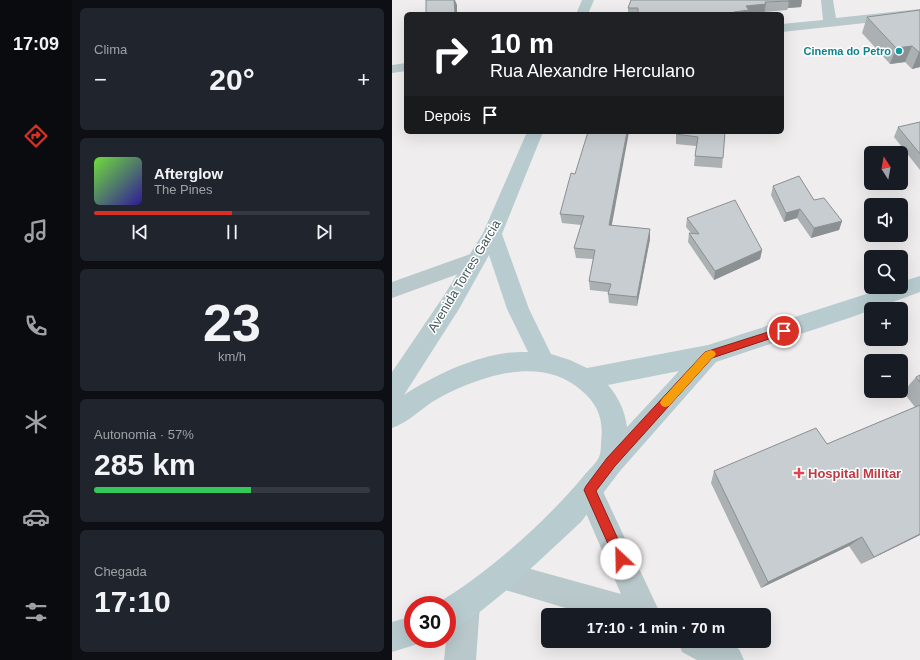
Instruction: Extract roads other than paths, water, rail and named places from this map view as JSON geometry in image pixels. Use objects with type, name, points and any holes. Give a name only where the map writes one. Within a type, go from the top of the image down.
[{"type":"main road","points":[[583,12],[588,0]]},
{"type":"main road","name":"Avenida Torres Garcia","points":[[392,392],[451,303],[492,234],[534,134]]},
{"type":"main road","points":[[492,234],[518,309],[544,362]]},
{"type":"main road","points":[[585,378],[708,355],[844,311],[920,284]]},
{"type":"main road","points":[[456,610],[502,576],[571,512],[611,462],[708,355]]},
{"type":"main road","points":[[392,417],[425,394],[457,378],[486,368],[512,362],[544,362],[563,366],[585,378],[597,387],[609,405],[613,415],[615,440],[611,462]]},
{"type":"main road","points":[[392,638],[404,634]]},
{"type":"street","points":[[827,0],[830,23]]},
{"type":"street","points":[[784,28],[920,13]]},
{"type":"street","points":[[392,69],[404,67]]},
{"type":"street","points":[[392,290],[476,260]]},
{"type":"street","points":[[590,490],[642,608]]},
{"type":"street","points":[[502,576],[619,608]]},
{"type":"street","points":[[456,610],[460,660]]},
{"type":"street","points":[[706,648],[728,660]]},
{"type":"place","name":"Cinema do Petro","points":[[899,51]]},
{"type":"place","name":"Hospital Militar","points":[[799,473]]}]
